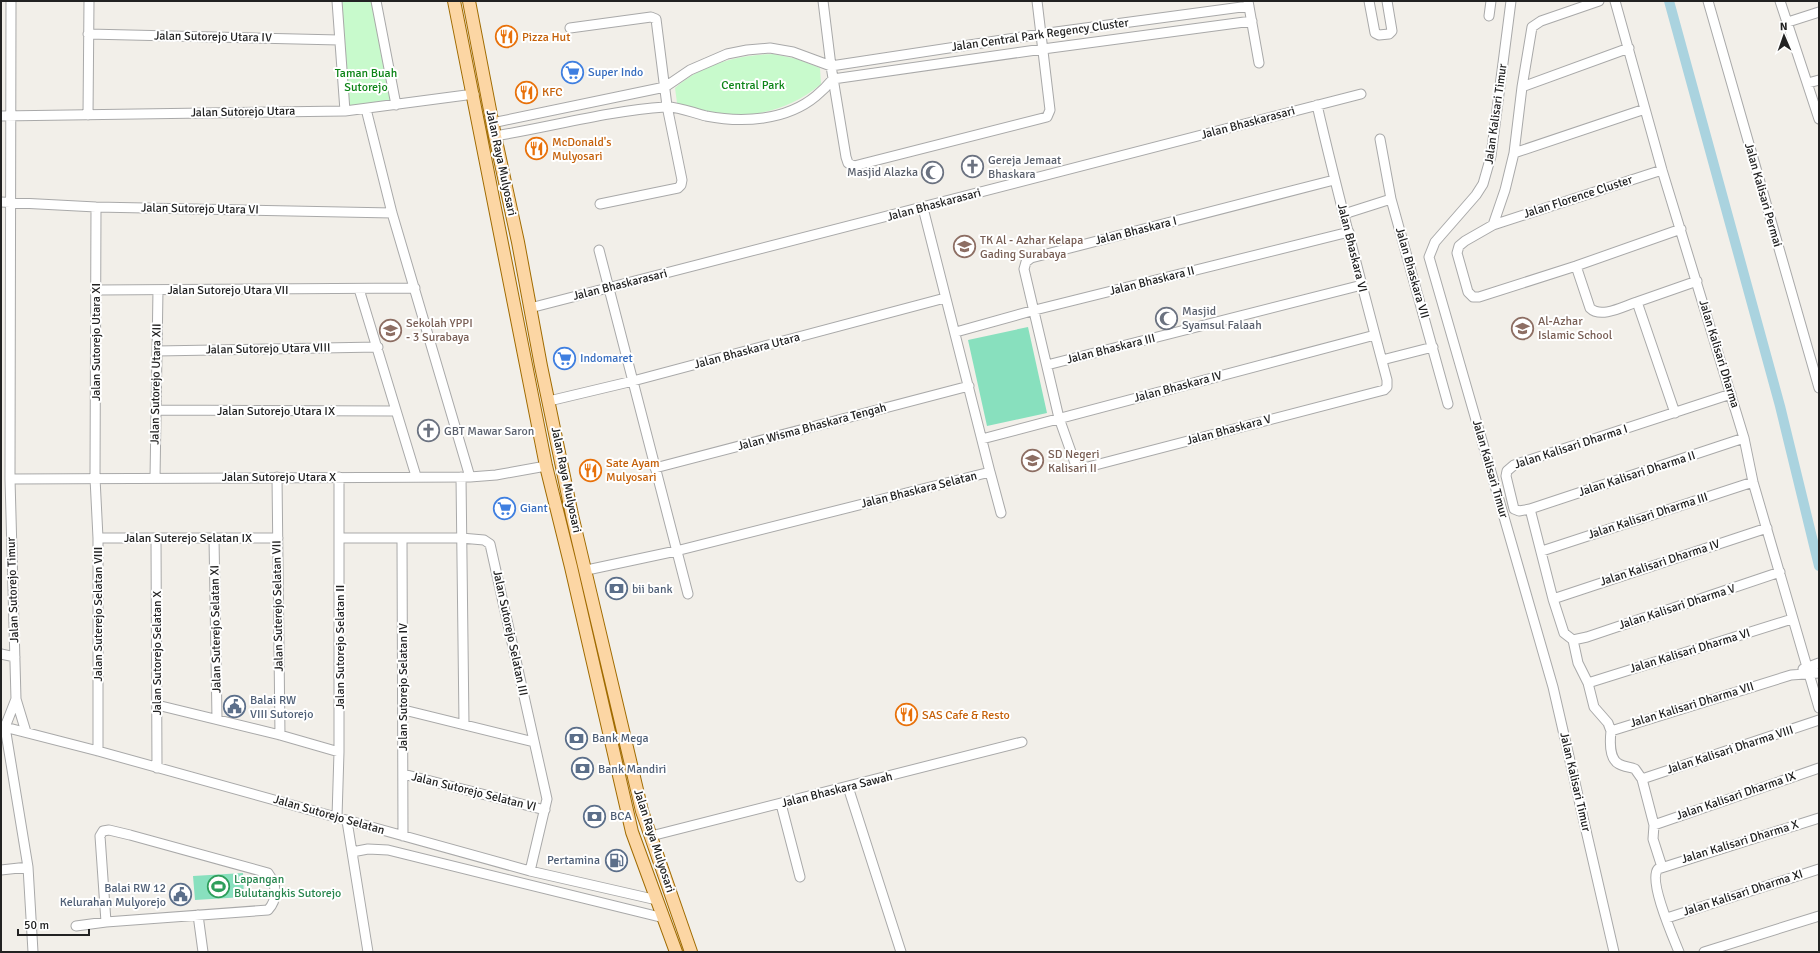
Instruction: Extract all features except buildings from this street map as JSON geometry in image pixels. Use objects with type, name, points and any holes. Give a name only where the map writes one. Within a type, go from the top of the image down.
[{"type":"main road","name":"Jalan Raya Mulyosari","points":[[454,1],[474,94],[546,466],[584,622],[632,832],[676,952]]},
{"type":"main road","name":"Jalan Raya Mulyosari","points":[[469,1],[492,123],[518,242],[541,366],[572,515],[587,570],[642,811],[691,952]]},
{"type":"main road","points":[[527,369],[541,366]]},
{"type":"main road","points":[[584,622],[597,619]]},
{"type":"main road","points":[[588,644],[602,640]]},
{"type":"street","name":"Jalan Sutorejo Timur","points":[[11,1],[11,115],[5,202],[5,284],[16,699],[26,732]]},
{"type":"street","points":[[88,115],[89,1]]},
{"type":"street","points":[[337,1],[344,111]]},
{"type":"street","points":[[376,1],[396,105]]},
{"type":"street","name":"Jalan Central Park Regency Cluster","points":[[823,1],[831,66],[846,157],[851,165],[859,166],[1046,118],[1050,110],[1044,49]]},
{"type":"street","points":[[1037,1],[1044,49]]},
{"type":"street","points":[[1369,1],[1375,33],[1379,35],[1389,34],[1392,31],[1387,1]]},
{"type":"street","points":[[1489,16],[1491,1]]},
{"type":"street","name":"Jalan Kalisari Timur","points":[[1511,1],[1491,156],[1483,184],[1476,195],[1435,242],[1429,257],[1553,687],[1614,952]]},
{"type":"street","points":[[1493,225],[1514,153],[1522,86],[1532,27],[1541,21],[1599,1]]},
{"type":"street","name":"Jalan Kalisari Dharma","points":[[1615,1],[1662,170],[1744,438],[1754,482],[1792,619],[1812,671],[1819,708]]},
{"type":"street","name":"Jalan Kalisari Permai","points":[[1708,1],[1819,388]]},
{"type":"street","points":[[1780,1],[1819,119]]},
{"type":"street","name":"Jalan Central Park Regency Cluster","points":[[492,123],[664,87],[690,70],[727,54],[747,50],[770,48],[793,52],[831,66],[1249,3],[1259,63]]},
{"type":"street","points":[[1788,22],[1819,12]]},
{"type":"street","points":[[570,28],[651,17],[655,18],[667,106],[682,180],[681,186],[600,204]]},
{"type":"street","name":"Jalan Central Park Regency Cluster","points":[[833,79],[1252,21]]},
{"type":"street","name":"Jalan Sutorejo Utara IV","points":[[88,34],[339,40]]},
{"type":"street","points":[[1522,86],[1629,48]]},
{"type":"street","points":[[495,136],[600,116],[667,106],[707,116],[735,120],[763,118],[797,108],[808,102],[833,79]]},
{"type":"street","points":[[1808,83],[1819,80]]},
{"type":"street","name":"Jalan Sutorejo Utara","points":[[1,116],[344,111],[474,94]]},
{"type":"street","name":"Jalan Bhaskarasari","points":[[530,308],[609,289],[1361,94]]},
{"type":"street","points":[[597,101],[600,116]]},
{"type":"street","name":"Jalan Bhaskara VI","points":[[1317,105],[1334,180],[1388,384],[1384,390]]},
{"type":"street","points":[[366,109],[392,213],[415,288],[465,476],[461,538],[464,724]]},
{"type":"street","points":[[1514,153],[1645,109]]},
{"type":"street","name":"Jalan Bhaskara VII","points":[[1380,139],[1392,199],[1448,404]]},
{"type":"street","name":"Jalan Florence Cluster","points":[[1662,170],[1493,225],[1465,241],[1457,250],[1457,253],[1468,292],[1473,297],[1479,297],[1576,266],[1681,229]]},
{"type":"street","name":"Jalan Bhaskara I","points":[[1075,465],[1059,418],[1024,267],[1026,262],[1031,258],[1334,180]]},
{"type":"street","points":[[1344,214],[1392,199]]},
{"type":"street","name":"Jalan Sutorejo Utara VI","points":[[5,202],[96,207],[392,213]]},
{"type":"street","name":"Jalan Sutorejo Utara XI","points":[[95,478],[97,290],[96,207]]},
{"type":"street","name":"Jalan Bhaskara Selatan","points":[[587,570],[676,551],[990,472],[956,332],[945,298],[923,208]]},
{"type":"street","name":"Jalan Bhaskara II","points":[[956,332],[1035,310],[1349,232]]},
{"type":"street","points":[[599,250],[688,594]]},
{"type":"street","points":[[1576,266],[1590,308],[1594,312],[1603,313],[1697,281]]},
{"type":"street","name":"Jalan Bhaskara III","points":[[1047,365],[1362,285]]},
{"type":"street","name":"Jalan Sutorejo Utara VII","points":[[97,290],[415,288]]},
{"type":"street","points":[[360,289],[416,476]]},
{"type":"street","name":"Jalan Sutorejo Utara XII","points":[[155,478],[158,290]]},
{"type":"street","name":"Jalan Bhaskara Utara","points":[[549,402],[945,298]]},
{"type":"street","points":[[1637,302],[1675,413]]},
{"type":"street","name":"Jalan Bhaskara IV","points":[[982,439],[1375,335]]},
{"type":"street","name":"Jalan Sutorejo Utara VIII","points":[[157,351],[378,347]]},
{"type":"street","points":[[1382,360],[1433,347]]},
{"type":"street","name":"Jalan Wisma Bhaskara Tengah","points":[[655,468],[969,386]]},
{"type":"street","name":"Jalan Bhaskara V","points":[[1075,465],[1078,468],[1084,468],[1384,390]]},
{"type":"street","name":"Jalan Kalisari Dharma I","points":[[1530,509],[1519,511],[1514,509],[1506,476],[1510,467],[1731,394]]},
{"type":"street","name":"Jalan Sutorejo Utara IX","points":[[156,410],[396,411]]},
{"type":"street","name":"Jalan Kalisari Dharma II","points":[[1530,509],[1744,438]]},
{"type":"street","name":"Jalan Sutorejo Utara X","points":[[10,479],[465,476],[496,475],[546,466]]},
{"type":"street","points":[[990,472],[1001,513]]},
{"type":"street","name":"Jalan Sutorejo Selatan II","points":[[337,817],[339,752],[339,476]]},
{"type":"street","name":"Jalan Suterejo Selatan VII","points":[[277,477],[280,735]]},
{"type":"street","name":"Jalan Suterejo Selatan VIII","points":[[95,478],[98,538],[98,751]]},
{"type":"street","name":"Jalan Kalisari Dharma III","points":[[1542,551],[1754,482]]},
{"type":"street","points":[[1530,509],[1542,551],[1553,599],[1564,633],[1573,640],[1578,662],[1588,683],[1594,707],[1608,723],[1611,731],[1613,755],[1618,764],[1636,770],[1642,779],[1654,825],[1653,838],[1662,867],[1655,872],[1655,881],[1679,952]]},
{"type":"street","name":"Jalan Kalisari Dharma IV","points":[[1553,599],[1767,528]]},
{"type":"street","name":"Jalan Suterejo Selatan IX","points":[[98,538],[278,538]]},
{"type":"street","name":"Jalan Sutorejo Selatan X","points":[[156,538],[157,768]]},
{"type":"street","name":"Jalan Suterejo Selatan XI","points":[[214,538],[217,719]]},
{"type":"street","name":"Jalan Sutorejo Selatan III","points":[[340,538],[461,538],[484,540],[490,544],[546,796],[545,810],[530,871]]},
{"type":"street","name":"Jalan Sutorejo Selatan IV","points":[[402,538],[404,710],[403,836]]},
{"type":"street","name":"Jalan Kalisari Dharma V","points":[[1573,640],[1780,572]]},
{"type":"street","name":"Jalan Kalisari Dharma VI","points":[[1588,683],[1792,619]]},
{"type":"street","points":[[1,654],[15,657]]},
{"type":"street","name":"Jalan Kalisari Dharma VII","points":[[1611,731],[1797,673],[1812,671],[1819,663]]},
{"type":"street","name":"Jalan Sutorejo Timur","points":[[3,727],[16,699]]},
{"type":"street","points":[[157,705],[280,735],[339,752]]},
{"type":"street","points":[[404,710],[534,742]]},
{"type":"street","name":"Jalan Kalisari Dharma VIII","points":[[1642,779],[1819,720]]},
{"type":"street","points":[[3,727],[28,868],[34,952]]},
{"type":"street","name":"Jalan Sutorejo Selatan","points":[[3,727],[98,751],[530,871],[658,900]]},
{"type":"street","name":"Jalan Bhaskara Sawah","points":[[651,836],[1022,742]]},
{"type":"street","name":"Jalan Kalisari Dharma IX","points":[[1654,825],[1819,768]]},
{"type":"street","name":"Jalan Sutorejo Selatan VI","points":[[403,774],[545,810]]},
{"type":"street","points":[[848,787],[901,952]]},
{"type":"street","points":[[781,804],[800,877]]},
{"type":"street","name":"Jalan Kalisari Dharma X","points":[[1662,867],[1819,818]]},
{"type":"street","points":[[347,821],[368,952]]},
{"type":"street","points":[[76,926],[106,922],[268,910],[273,904],[275,892],[273,880],[268,873],[109,830],[103,831],[100,836],[106,922]]},
{"type":"street","points":[[352,852],[368,849],[388,850],[664,918]]},
{"type":"street","points":[[1,870],[28,868]]},
{"type":"street","name":"Jalan Kalisari Dharma XI","points":[[1667,918],[1819,868]]},
{"type":"street","points":[[198,915],[203,952]]},
{"type":"street","points":[[1704,952],[1819,916]]},
{"type":"green space","name":"Taman Buah Sutorejo","points":[[342,1],[373,1],[391,102],[347,108]]},
{"type":"green space","name":"Central Park","points":[[773,54],[797,59],[820,68],[821,84],[805,96],[787,105],[770,111],[752,114],[733,115],[715,113],[677,103],[675,88],[697,73],[721,62],[747,56]]},
{"type":"green space","points":[[1028,327],[1047,413],[987,426],[968,340]]},
{"type":"green space","name":"Lapangan Bulutangkis Sutorejo","points":[[243,873],[244,897],[195,900],[193,876]]},
{"type":"waterway","points":[[1669,1],[1780,406],[1819,566]]},
{"type":"place","name":"Pizza Hut","points":[[507,37]]},
{"type":"place","name":"Super Indo","points":[[573,72]]},
{"type":"place","name":"KFC","points":[[526,92]]},
{"type":"place","name":"McDonald's Mulyosari","points":[[537,149]]},
{"type":"place","name":"Gereja Jemaat Bhaskara","points":[[973,167]]},
{"type":"place","name":"Masjid Alazka","points":[[933,172]]},
{"type":"place","name":"TK Al - Azhar Kelapa Gading Surabaya","points":[[964,247]]},
{"type":"place","name":"Masjid Syamsul Falaah","points":[[1167,318]]},
{"type":"place","name":"Al-Azhar Islamic School","points":[[1523,328]]},
{"type":"place","name":"Sekolah YPPI - 3 Surabaya","points":[[391,330]]},
{"type":"place","name":"Indomaret","points":[[565,358]]},
{"type":"place","name":"GBT Mawar Saron","points":[[428,431]]},
{"type":"place","name":"SD Negeri Kalisari II","points":[[1032,461]]},
{"type":"place","name":"Sate Ayam Mulyosari","points":[[590,470]]},
{"type":"place","name":"Giant","points":[[505,508]]},
{"type":"place","name":"bii bank","points":[[617,589]]},
{"type":"place","name":"Balai RW VIII Sutorejo","points":[[234,707]]},
{"type":"place","name":"SAS Cafe & Resto","points":[[907,715]]},
{"type":"place","name":"Bank Mega","points":[[576,738]]},
{"type":"place","name":"Bank Mandiri","points":[[582,769]]},
{"type":"place","name":"BCA","points":[[595,816]]},
{"type":"place","name":"Pertamina","points":[[616,860]]},
{"type":"place","name":"Lapangan Bulutangkis Sutorejo","points":[[219,886]]},
{"type":"place","name":"Balai RW 12 Kelurahan Mulyorejo","points":[[181,895]]}]
